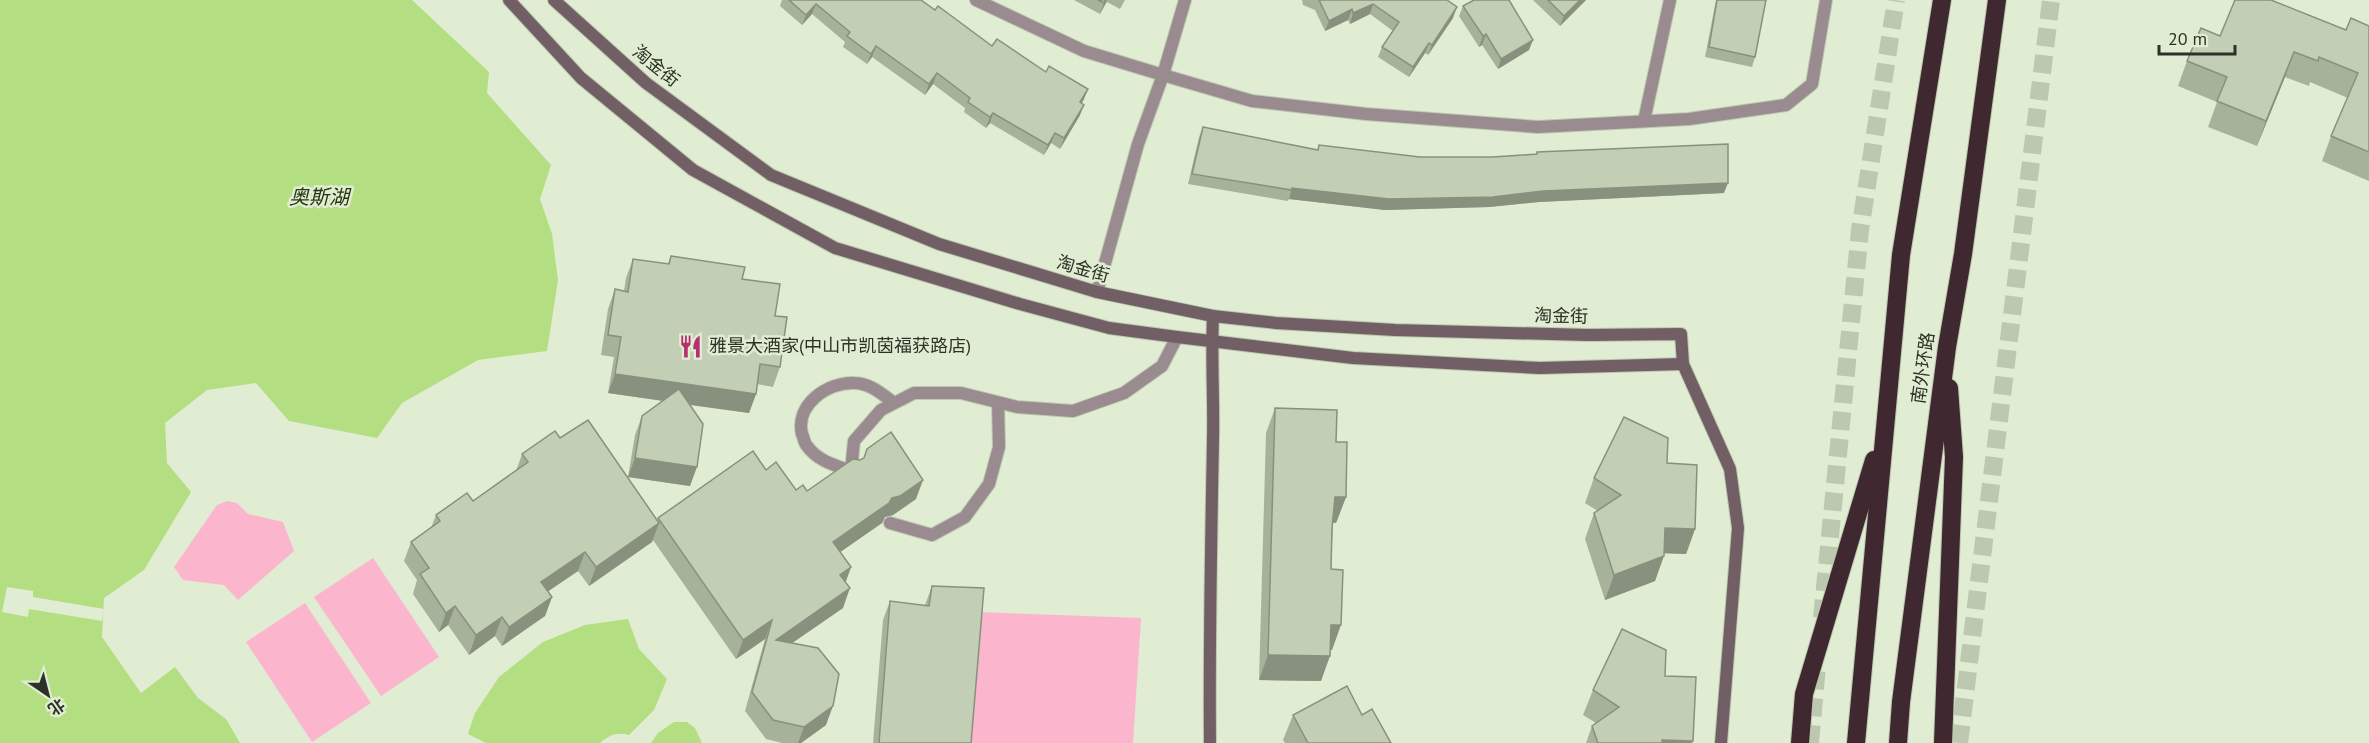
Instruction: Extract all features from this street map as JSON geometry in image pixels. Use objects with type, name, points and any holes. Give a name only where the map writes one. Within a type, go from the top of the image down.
[{"type":"highway","name":"南外环路","points":[[1856,743],[1901,255],[1942,0]]},
{"type":"highway","name":"南外环路","points":[[1898,743],[1901,702],[1947,347],[1963,254],[1997,0]]},
{"type":"highway","points":[[1943,743],[1954,457],[1947,347]]},
{"type":"highway","points":[[1800,743],[1804,694],[1885,421]]},
{"type":"street","points":[[509,0],[581,78],[693,170],[835,248],[1020,304],[1109,328],[1353,358],[1540,368],[1683,364],[1730,469],[1738,528],[1721,743]]},
{"type":"street","name":"淘金街","points":[[554,0],[646,83],[771,175],[939,244],[1097,292],[1213,316],[1395,330],[1681,334],[1683,364]]},
{"type":"street","points":[[976,0],[1084,51],[1252,101],[1366,114],[1538,127],[1689,119],[1786,105],[1812,84],[1826,0]]},
{"type":"street","points":[[1097,292],[1138,144],[1163,75],[1185,0]]},
{"type":"street","points":[[1644,121],[1670,0]]},
{"type":"street","points":[[1210,743],[1209,615],[1213,316]]},
{"type":"street","points":[[894,403],[873,387],[853,382],[829,388],[807,404],[800,424],[805,445],[822,460],[850,471],[854,441],[880,410],[894,403],[914,393],[961,393],[1017,407],[1073,411],[1124,393],[1162,366],[1177,337]]},
{"type":"street","points":[[890,524],[932,535],[964,517],[989,484],[999,447],[998,403]]},
{"type":"shaded area","points":[[227,501],[237,503],[248,514],[283,522],[294,551],[238,600],[224,585],[183,580],[174,567],[217,505]]},
{"type":"shaded area","points":[[373,558],[439,657],[381,696],[314,597]]},
{"type":"shaded area","points":[[305,603],[371,703],[312,742],[246,642]]},
{"type":"shaded area","points":[[976,612],[1141,618],[1133,743],[964,743]]},
{"type":"water","name":"奥斯湖","points":[[0,0],[412,0],[489,72],[487,93],[551,165],[540,199],[552,234],[558,280],[547,351],[478,360],[402,403],[377,438],[289,421],[256,383],[207,390],[165,423],[167,463],[191,492],[144,570],[104,598],[102,637],[141,693],[175,667],[198,698],[226,719],[240,743],[0,743]]},
{"type":"water","points":[[628,619],[639,649],[667,679],[654,710],[629,735],[613,735],[600,743],[486,743],[468,734],[475,713],[499,677],[543,642],[585,625]]},
{"type":"water","points":[[674,722],[687,722],[695,728],[702,743],[651,743],[658,733]]},
{"type":"pier","points":[[7,587],[33,591],[33,597],[104,609],[102,621],[29,609],[28,617],[2,612]]},
{"type":"building","points":[[789,0],[921,0],[935,10],[938,6],[992,46],[997,39],[1046,72],[1049,66],[1088,89],[1080,102],[1084,105],[1064,138],[1055,133],[1048,145],[993,113],[990,117],[968,102],[970,98],[937,73],[929,84],[876,46],[871,54],[847,36],[850,32],[816,4],[806,15]]},
{"type":"building","points":[[1319,0],[1447,0],[1457,7],[1432,45],[1429,43],[1413,67],[1382,47],[1399,22],[1373,4],[1353,13],[1352,9],[1329,21]]},
{"type":"building","points":[[1474,0],[1509,0],[1533,40],[1501,59],[1486,34],[1483,36],[1463,6]]},
{"type":"building","points":[[1548,0],[1580,0],[1564,16]]},
{"type":"building","points":[[1717,0],[1766,0],[1755,57],[1709,47]]},
{"type":"building","points":[[2235,0],[2271,0],[2346,30],[2351,18],[2369,26],[2369,152],[2331,136],[2358,73],[2319,57],[2318,61],[2294,52],[2266,121],[2217,101],[2227,77],[2187,61],[2201,28],[2220,36]]},
{"type":"building","points":[[1203,127],[1318,150],[1319,145],[1420,157],[1493,157],[1537,154],[1537,152],[1728,144],[1728,183],[1543,191],[1493,197],[1389,199],[1292,188],[1292,190],[1192,174]]},
{"type":"building","name":"雅景大酒家(中山市凯茵福获路店)","points":[[671,256],[745,267],[742,279],[780,284],[775,316],[787,317],[780,367],[760,364],[756,394],[615,374],[621,337],[608,335],[615,289],[628,292],[633,259],[669,264]]},
{"type":"building","points":[[679,389],[703,424],[697,467],[635,458],[642,416]]},
{"type":"building","points":[[1275,408],[1337,410],[1336,442],[1347,442],[1346,497],[1335,497],[1332,528],[1331,569],[1343,570],[1341,625],[1331,625],[1330,656],[1268,655]]},
{"type":"building","points":[[1624,417],[1668,438],[1667,463],[1697,465],[1695,529],[1665,528],[1664,556],[1614,575],[1594,513],[1621,495],[1594,478]]},
{"type":"building","points":[[588,420],[659,523],[596,567],[585,552],[541,582],[552,597],[509,627],[502,617],[476,635],[455,606],[446,613],[420,574],[429,568],[411,542],[440,521],[436,515],[467,493],[473,501],[528,462],[522,454],[555,431],[560,438]]},
{"type":"building","points":[[891,432],[923,480],[900,496],[892,498],[889,503],[833,542],[851,567],[840,575],[850,588],[776,640],[818,648],[839,674],[833,706],[804,727],[773,720],[752,692],[772,620],[743,640],[658,518],[753,451],[766,470],[776,462],[796,490],[803,485],[807,491],[853,459],[864,458],[867,449]]},
{"type":"building","points":[[932,586],[984,588],[971,743],[879,743],[890,601],[929,606]]},
{"type":"building","points":[[1622,629],[1666,650],[1665,676],[1696,677],[1693,741],[1598,743],[1592,726],[1619,707],[1593,690]]},
{"type":"building","points":[[1347,686],[1362,715],[1372,709],[1391,743],[1308,743],[1293,715]]},
{"type":"tunnel","points":[[1822,618],[1860,230],[1896,0]]},
{"type":"tunnel","points":[[1959,743],[2051,0]]},
{"type":"tunnel","points":[[1810,743],[1817,666]]},
{"type":"place","name":"雅景大酒家(中山市凯茵福获路店)","points":[[691,346]]}]
